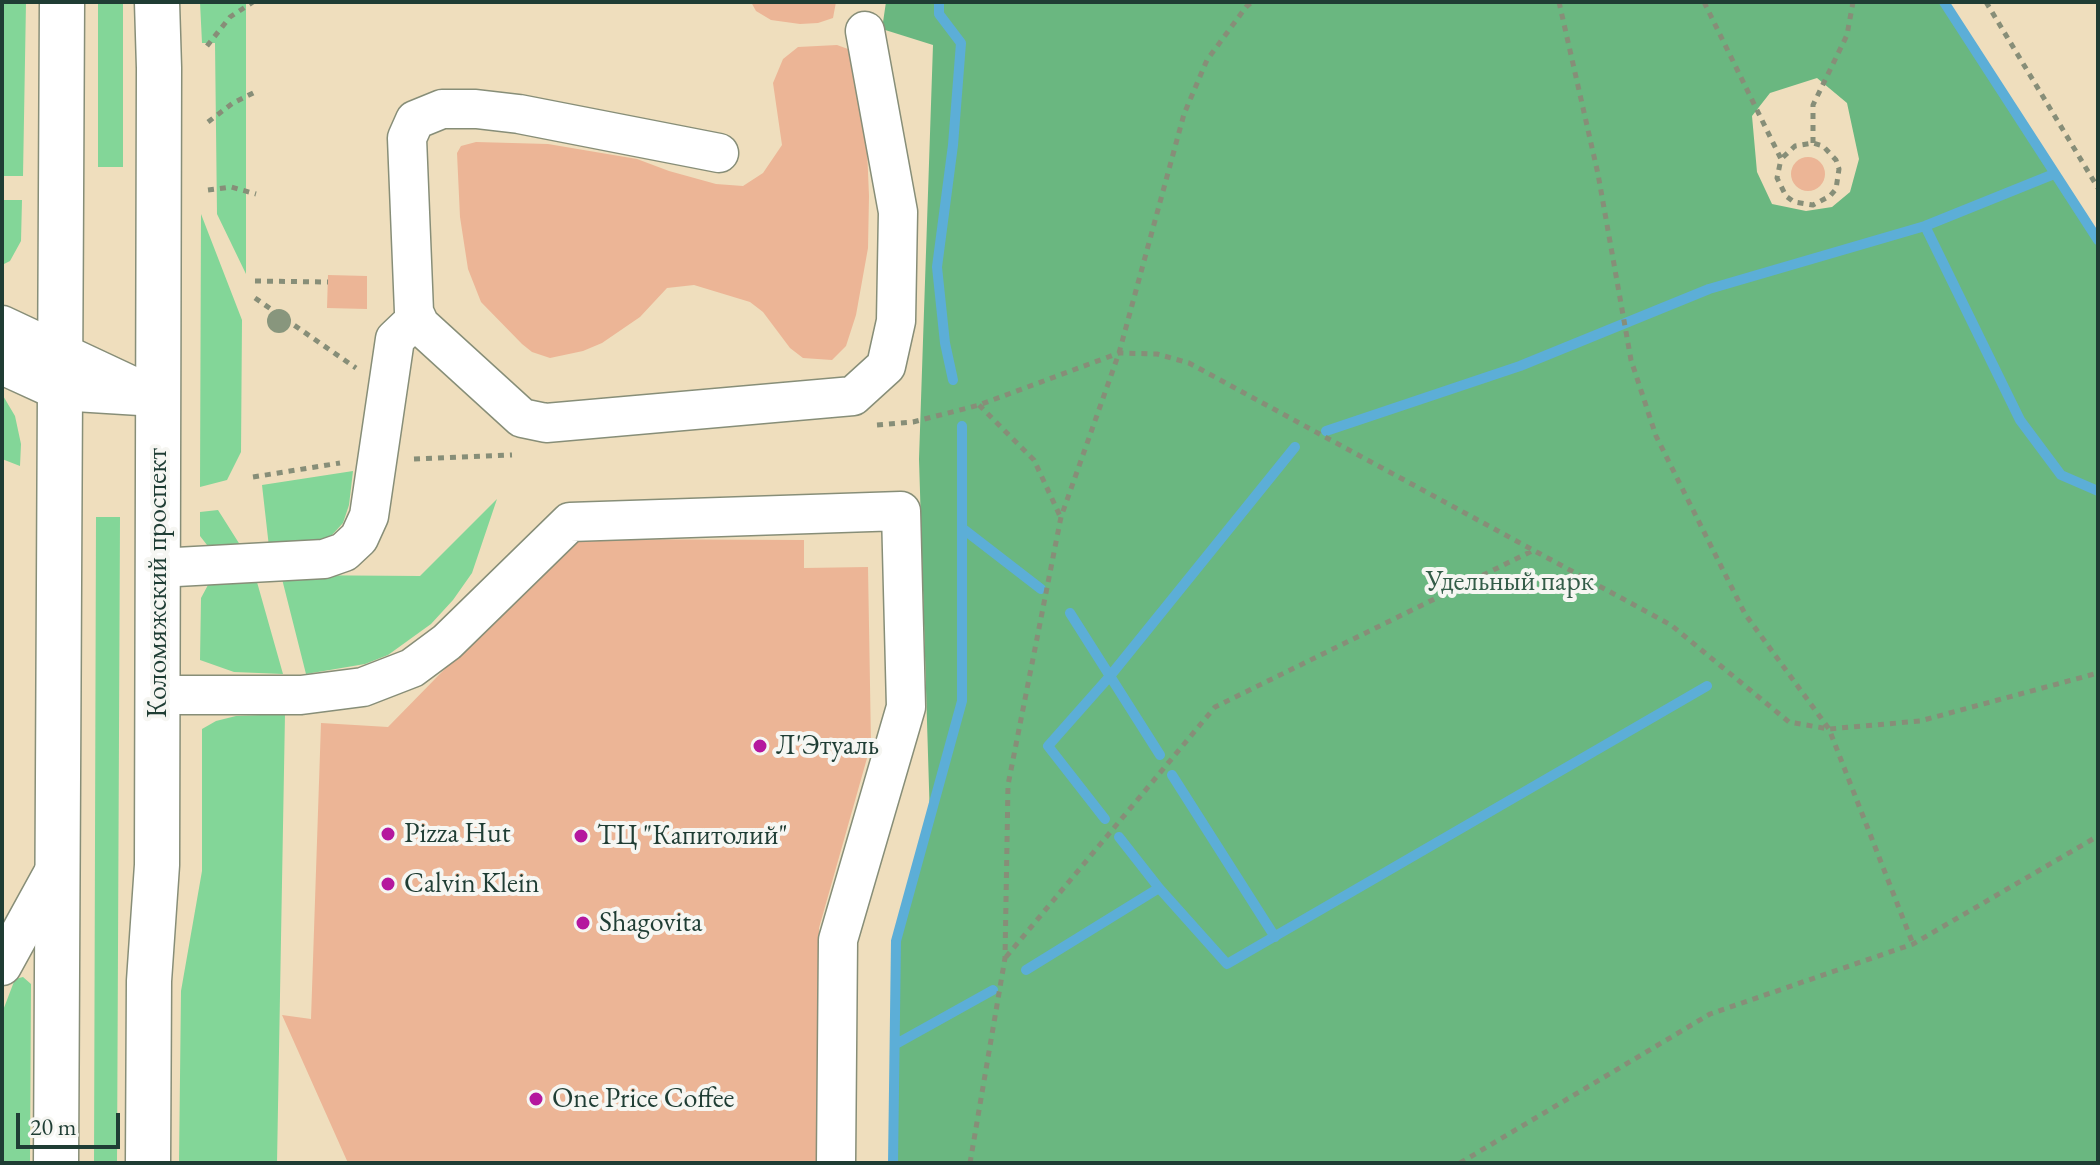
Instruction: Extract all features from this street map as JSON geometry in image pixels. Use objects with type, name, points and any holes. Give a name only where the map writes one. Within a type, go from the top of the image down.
[{"type":"main road","points":[[56,1163],[62,2]]},
{"type":"main road","name":"Коломяжский проспект","points":[[148,1163],[149,981],[157,865],[157,2]]},
{"type":"street","points":[[719,153],[519,114],[476,109],[442,109],[415,120],[407,138],[416,319],[522,418],[546,423],[853,396],[886,366],[896,321],[898,212],[865,31]]},
{"type":"street","points":[[158,568],[324,559],[344,552],[359,538],[369,516],[395,339],[416,319]]},
{"type":"street","points":[[2,325],[60,371]]},
{"type":"street","points":[[2,365],[60,371],[158,398]]},
{"type":"street","points":[[157,695],[301,695],[363,687],[412,668],[447,642],[570,522],[901,511],[906,707],[838,940],[836,1163]]},
{"type":"street","points":[[2,966],[57,866]]},
{"type":"path","points":[[207,46],[230,17],[253,2]]},
{"type":"path","points":[[970,1163],[1005,958],[1008,785],[1061,517],[1119,353],[1184,114],[1207,60],[1246,4],[1252,2]]},
{"type":"path","points":[[1559,2],[1598,174],[1631,360],[1656,436],[1745,614],[1829,729],[1913,944]]},
{"type":"path","points":[[1704,2],[1781,159]]},
{"type":"path","points":[[1813,143],[1813,105],[1847,35],[1853,2]]},
{"type":"path","points":[[1986,2],[2098,188]]},
{"type":"path","points":[[208,122],[233,103],[257,91]]},
{"type":"path","points":[[1813,143],[1830,152],[1839,169],[1836,189],[1822,202],[1803,205],[1786,196],[1777,178],[1781,159],[1795,146],[1813,143]]},
{"type":"path","points":[[208,190],[231,187],[256,194]]},
{"type":"path","points":[[255,281],[328,282]]},
{"type":"path","points":[[255,298],[387,390]]},
{"type":"path","points":[[1061,517],[1034,460],[979,405],[1119,353],[1157,354],[1189,363],[1671,625],[1789,722],[1829,729],[1920,721],[2098,673]]},
{"type":"path","points":[[253,477],[350,461],[485,457]]},
{"type":"path","points":[[1005,958],[1215,707],[1535,549]]},
{"type":"path","points":[[1460,1163],[1710,1014],[1913,944],[2098,836]]},
{"type":"green space","points":[[2,2],[26,2],[23,176],[2,176]]},
{"type":"green space","points":[[98,2],[123,2],[123,167],[98,167]]},
{"type":"green space","points":[[200,2],[246,2],[246,274],[217,214],[215,43],[202,43]]},
{"type":"green space","name":"Удельный парк","points":[[886,2],[1944,2],[2098,240],[2098,1163],[893,1163],[896,941],[930,820],[919,459],[933,45],[882,29]],"holes":[[[1817,78],[1847,103],[1859,159],[1850,192],[1832,207],[1806,211],[1772,204],[1757,172],[1752,116],[1770,93]]]},
{"type":"green space","points":[[2,200],[22,200],[21,241],[10,261],[2,265]]},
{"type":"green space","points":[[201,214],[242,320],[241,452],[227,480],[200,487]]},
{"type":"green space","points":[[2,394],[15,416],[21,444],[20,466],[2,459]]},
{"type":"green space","points":[[353,471],[349,505],[343,523],[332,535],[318,542],[269,547],[262,485]]},
{"type":"green space","points":[[497,499],[472,573],[431,624],[388,655],[365,664],[306,674],[281,575],[420,576]]},
{"type":"green space","points":[[218,510],[242,548],[221,549],[207,545],[200,536],[200,512]]},
{"type":"green space","points":[[96,517],[120,517],[117,1163],[94,1163]]},
{"type":"green space","points":[[255,575],[283,674],[234,672],[200,660],[201,598],[208,585],[221,577]]},
{"type":"green space","points":[[285,714],[277,1163],[179,1163],[181,991],[202,871],[202,729],[216,721],[236,716]]},
{"type":"green space","points":[[23,977],[31,984],[30,1163],[2,1163],[2,1013],[15,979]]},
{"type":"building","points":[[751,2],[836,2],[833,18],[800,24],[771,20],[756,11]]},
{"type":"building","points":[[837,45],[848,49],[864,75],[869,196],[868,248],[856,315],[846,346],[832,360],[803,358],[790,348],[763,312],[750,302],[694,285],[667,288],[640,317],[602,343],[583,351],[550,358],[532,352],[522,344],[481,302],[468,269],[460,217],[457,153],[461,146],[476,142],[548,144],[637,159],[716,184],[743,186],[763,173],[782,145],[773,83],[783,59],[798,47]]},
{"type":"building","points":[[1808,157],[1820,162],[1825,174],[1820,186],[1808,191],[1796,186],[1791,174],[1796,162]]},
{"type":"building","points":[[328,275],[367,276],[367,309],[327,308]]},
{"type":"building","name":"ТЦ \"Капитолий\"","points":[[572,539],[804,540],[804,568],[868,567],[871,744],[819,928],[817,1163],[348,1163],[282,1015],[311,1019],[321,723],[388,727]]},
{"type":"waterway","points":[[939,2],[939,14],[961,43],[953,145],[937,267],[945,343],[953,380]]},
{"type":"waterway","points":[[1944,2],[2098,240]]},
{"type":"waterway","points":[[1326,431],[1520,366],[1709,289],[1925,226],[2054,174]]},
{"type":"waterway","points":[[1925,226],[2020,420],[2061,475],[2098,491]]},
{"type":"waterway","points":[[893,1163],[896,941],[962,701],[962,426]]},
{"type":"waterway","points":[[1105,819],[1048,746],[1110,676],[1295,447]]},
{"type":"waterway","points":[[962,528],[1041,589]]},
{"type":"waterway","points":[[1070,613],[1160,755]]},
{"type":"waterway","points":[[1026,970],[1159,888],[1227,964],[1707,686]]},
{"type":"waterway","points":[[1172,775],[1275,937]]},
{"type":"waterway","points":[[1119,837],[1159,888]]},
{"type":"waterway","points":[[896,1044],[993,990]]},
{"type":"place","name":"Л'Этуаль","points":[[760,746]]},
{"type":"place","name":"Pizza Hut","points":[[388,834]]},
{"type":"place","name":"ТЦ \"Капитолий\"","points":[[581,836]]},
{"type":"place","name":"Calvin Klein","points":[[388,884]]},
{"type":"place","name":"Shagovita","points":[[583,923]]},
{"type":"place","name":"One Price Coffee","points":[[536,1099]]}]
